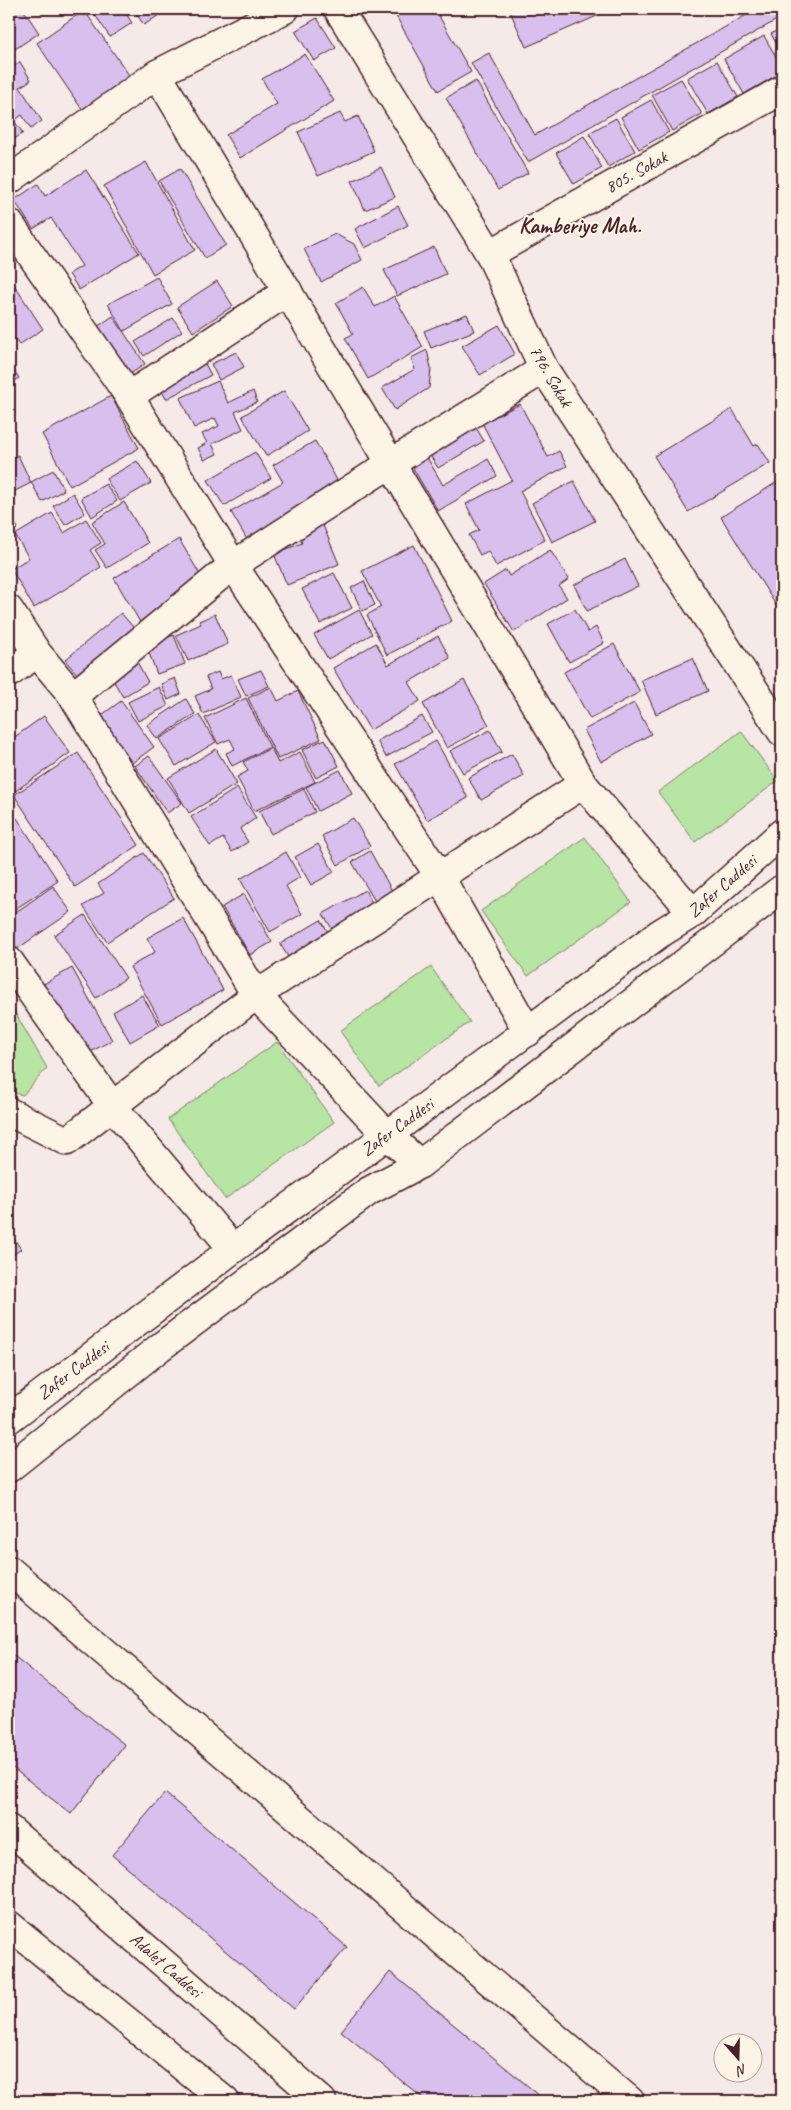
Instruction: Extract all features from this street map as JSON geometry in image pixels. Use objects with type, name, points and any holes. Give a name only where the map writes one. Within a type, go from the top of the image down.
[{"type":"street","points":[[9,180],[157,74],[285,9]]},
{"type":"street","name":"796. Sokak","points":[[338,9],[490,254],[544,369],[782,732]]},
{"type":"street","points":[[157,74],[583,784],[693,913]]},
{"type":"street","name":"805. Sokak","points":[[490,254],[782,90]]},
{"type":"street","points":[[9,223],[129,396],[232,565],[440,877],[528,1032]]},
{"type":"street","points":[[129,396],[288,291]]},
{"type":"street","points":[[73,696],[232,565],[544,369]]},
{"type":"street","points":[[9,610],[37,653],[73,696],[256,995],[387,1135],[420,1164]]},
{"type":"street","points":[[9,673],[37,653]]},
{"type":"street","points":[[9,1112],[68,1141],[256,995],[583,784]]},
{"type":"street","name":"Zafer Caddesi","points":[[9,1419],[387,1135],[659,934],[693,913],[782,833]]},
{"type":"street","name":"Zafer Caddesi","points":[[9,1468],[159,1348],[369,1191],[420,1164],[782,889]]},
{"type":"street","points":[[9,961],[113,1107],[233,1249]]},
{"type":"street","points":[[9,1570],[630,2101]]},
{"type":"street","name":"Adalet Caddesi","points":[[9,1829],[322,2101]]},
{"type":"street","points":[[9,1925],[225,2101]]},
{"type":"green space","points":[[741,731],[778,781],[695,842],[658,792]]},
{"type":"green space","points":[[585,837],[631,902],[528,976],[481,911]]},
{"type":"green space","points":[[431,967],[470,1022],[379,1086],[340,1031]]},
{"type":"green space","points":[[9,1002],[47,1068],[23,1095],[9,1092]]},
{"type":"green space","points":[[277,1042],[334,1122],[225,1199],[168,1119]]},
{"type":"building","points":[[13,9],[23,9],[39,33],[15,49],[9,39],[9,12]]},
{"type":"building","points":[[91,9],[123,9],[132,23],[110,37]]},
{"type":"building","points":[[133,9],[168,9],[144,25]]},
{"type":"building","points":[[392,9],[435,9],[471,72],[438,91]]},
{"type":"building","points":[[509,9],[613,9],[526,47]]},
{"type":"building","points":[[757,9],[782,9],[782,17],[528,162],[471,63],[489,53],[535,135]]},
{"type":"building","points":[[84,10],[131,78],[83,111],[37,43]]},
{"type":"building","points":[[317,18],[336,48],[314,61],[295,31]]},
{"type":"building","points":[[782,27],[782,53],[771,34]]},
{"type":"building","points":[[764,36],[782,67],[782,72],[744,94],[724,59]]},
{"type":"building","points":[[305,54],[334,101],[240,158],[226,135],[277,104],[262,79]]},
{"type":"building","points":[[717,61],[738,97],[708,114],[687,78]]},
{"type":"building","points":[[20,62],[31,80],[20,87],[42,121],[31,129],[22,115],[14,121],[23,133],[9,143],[9,70]]},
{"type":"building","points":[[681,79],[702,114],[672,131],[652,95]]},
{"type":"building","points":[[476,81],[528,173],[498,190],[446,98]]},
{"type":"building","points":[[651,100],[669,132],[639,149],[621,117]]},
{"type":"building","points":[[340,113],[345,122],[358,116],[374,151],[318,176],[298,132]]},
{"type":"building","points":[[616,118],[635,151],[608,167],[589,133]]},
{"type":"building","points":[[584,136],[602,168],[574,184],[556,153]]},
{"type":"building","points":[[146,162],[195,250],[153,274],[104,186]]},
{"type":"building","points":[[381,167],[395,197],[365,210],[352,181]]},
{"type":"building","points":[[180,169],[226,245],[205,258],[159,181]]},
{"type":"building","points":[[86,170],[139,253],[79,290],[69,274],[82,266],[51,218],[33,229],[14,200],[38,184],[45,196]]},
{"type":"building","points":[[398,206],[408,225],[365,248],[355,229]]},
{"type":"building","points":[[335,234],[354,244],[362,260],[321,282],[304,249]]},
{"type":"building","points":[[434,247],[446,274],[397,296],[384,270]]},
{"type":"building","points":[[9,277],[43,329],[19,345],[9,330]]},
{"type":"building","points":[[157,277],[172,304],[124,331],[108,304]]},
{"type":"building","points":[[217,281],[233,306],[193,332],[177,307]]},
{"type":"building","points":[[363,287],[375,307],[394,296],[423,347],[368,379],[345,338],[353,334],[336,303]]},
{"type":"building","points":[[467,314],[474,331],[431,348],[424,331]]},
{"type":"building","points":[[113,316],[145,364],[129,375],[97,327]]},
{"type":"building","points":[[173,318],[182,331],[144,356],[135,342]]},
{"type":"building","points":[[499,325],[515,354],[480,375],[462,346]]},
{"type":"building","points":[[427,350],[431,368],[429,388],[395,410],[382,388],[415,369],[411,358]]},
{"type":"building","points":[[236,352],[244,367],[219,380],[211,364]]},
{"type":"building","points":[[203,360],[211,375],[166,399],[158,383]]},
{"type":"building","points":[[9,362],[19,378],[9,385]]},
{"type":"building","points":[[218,381],[228,403],[253,391],[257,402],[235,412],[243,429],[212,444],[217,454],[204,460],[198,448],[207,443],[202,434],[219,426],[215,418],[194,428],[180,398]]},
{"type":"building","points":[[284,391],[308,431],[266,456],[242,416]]},
{"type":"building","points":[[111,396],[139,448],[70,486],[42,434]]},
{"type":"building","points":[[520,404],[548,457],[559,451],[567,466],[520,491],[545,540],[496,566],[488,551],[480,555],[469,535],[479,530],[466,504],[512,480],[482,423]]},
{"type":"building","points":[[732,409],[754,446],[758,444],[770,463],[688,512],[654,456]]},
{"type":"building","points":[[469,416],[484,441],[438,468],[423,444]]},
{"type":"building","points":[[315,441],[342,489],[249,543],[231,512],[283,482],[273,465]]},
{"type":"building","points":[[255,452],[271,478],[224,506],[208,480]]},
{"type":"building","points":[[425,454],[443,485],[488,459],[497,476],[438,511],[410,463]]},
{"type":"building","points":[[18,455],[31,483],[9,494],[9,460]]},
{"type":"building","points":[[137,461],[151,483],[120,501],[106,479]]},
{"type":"building","points":[[53,470],[64,490],[42,502],[31,482]]},
{"type":"building","points":[[782,479],[782,615],[721,517]]},
{"type":"building","points":[[574,481],[595,521],[552,542],[532,503]]},
{"type":"building","points":[[106,484],[117,501],[92,517],[81,498]]},
{"type":"building","points":[[73,493],[85,513],[65,525],[53,506]]},
{"type":"building","points":[[124,502],[148,543],[107,568],[95,550],[105,544],[92,522]]},
{"type":"building","points":[[9,512],[18,528],[9,534]]},
{"type":"building","points":[[52,513],[64,533],[86,519],[101,543],[90,550],[101,567],[34,608],[11,569],[29,558],[15,535]]},
{"type":"building","points":[[322,523],[339,564],[287,585],[274,554],[302,543],[298,533]]},
{"type":"building","points":[[179,539],[205,583],[140,622],[114,578]]},
{"type":"building","points":[[414,545],[452,621],[387,655],[367,615],[381,607],[362,571]]},
{"type":"building","points":[[550,550],[569,579],[559,586],[567,598],[514,632],[484,584],[506,570],[509,576]]},
{"type":"building","points":[[625,559],[638,586],[587,611],[574,585]]},
{"type":"building","points":[[334,573],[352,608],[320,624],[302,589]]},
{"type":"building","points":[[364,581],[375,605],[362,611],[351,588]]},
{"type":"building","points":[[575,609],[588,632],[596,627],[604,643],[569,662],[548,624]]},
{"type":"building","points":[[359,610],[372,634],[328,659],[314,635]]},
{"type":"building","points":[[121,613],[139,634],[83,681],[65,660]]},
{"type":"building","points":[[215,614],[228,644],[188,661],[176,635],[201,624],[199,621]]},
{"type":"building","points":[[9,633],[19,648],[9,655]]},
{"type":"building","points":[[174,635],[185,664],[157,674],[146,645]]},
{"type":"building","points":[[438,636],[450,658],[409,682],[420,701],[370,730],[333,668],[376,643],[388,665]]},
{"type":"building","points":[[614,644],[640,692],[590,719],[564,672]]},
{"type":"building","points":[[693,658],[708,691],[656,714],[641,680]]},
{"type":"building","points":[[136,660],[148,682],[123,697],[110,675]]},
{"type":"building","points":[[261,670],[269,686],[246,696],[238,679]]},
{"type":"building","points":[[218,672],[221,679],[231,675],[241,697],[203,714],[195,696],[211,689],[206,677]]},
{"type":"building","points":[[175,678],[181,694],[168,700],[161,684]]},
{"type":"building","points":[[464,680],[489,725],[447,748],[423,704]]},
{"type":"building","points":[[159,687],[168,706],[138,721],[128,702]]},
{"type":"building","points":[[271,687],[278,701],[298,691],[321,739],[278,759],[248,698]]},
{"type":"building","points":[[246,698],[270,747],[232,766],[226,753],[235,749],[230,739],[218,744],[205,718]]},
{"type":"building","points":[[186,699],[195,714],[157,739],[147,725]]},
{"type":"building","points":[[121,701],[154,747],[132,763],[99,717]]},
{"type":"building","points":[[634,703],[651,734],[601,762],[584,730]]},
{"type":"building","points":[[199,715],[216,742],[176,766],[159,739]]},
{"type":"building","points":[[44,716],[70,753],[14,792],[9,785],[9,741]]},
{"type":"building","points":[[422,716],[432,732],[386,757],[377,741]]},
{"type":"building","points":[[490,730],[502,752],[463,773],[450,751]]},
{"type":"building","points":[[325,739],[339,766],[316,778],[302,750]]},
{"type":"building","points":[[436,741],[468,798],[427,820],[395,764]]},
{"type":"building","points":[[271,748],[278,763],[300,752],[315,782],[254,811],[237,777],[248,771],[243,762]]},
{"type":"building","points":[[216,749],[237,784],[189,813],[168,778]]},
{"type":"building","points":[[78,753],[139,845],[75,887],[14,795]]},
{"type":"building","points":[[512,754],[524,776],[481,800],[468,778]]},
{"type":"building","points":[[149,756],[182,803],[167,813],[135,766]]},
{"type":"building","points":[[340,770],[352,793],[318,811],[306,787]]},
{"type":"building","points":[[237,788],[256,818],[240,829],[248,842],[232,852],[223,838],[210,846],[191,817]]},
{"type":"building","points":[[304,789],[315,812],[271,834],[259,811]]},
{"type":"building","points":[[17,818],[58,881],[9,913],[9,824]]},
{"type":"building","points":[[353,818],[370,846],[338,865],[322,836]]},
{"type":"building","points":[[318,844],[334,872],[311,885],[295,857]]},
{"type":"building","points":[[370,851],[396,898],[379,908],[352,862]]},
{"type":"building","points":[[286,852],[300,877],[286,886],[302,914],[270,932],[240,879]]},
{"type":"building","points":[[144,853],[174,898],[107,942],[83,906],[104,893],[98,884]]},
{"type":"building","points":[[53,886],[71,912],[11,953],[9,951],[9,917]]},
{"type":"building","points":[[365,890],[378,913],[337,937],[323,914]]},
{"type":"building","points":[[244,894],[272,942],[250,955],[222,907]]},
{"type":"building","points":[[85,915],[126,978],[96,998],[54,935]]},
{"type":"building","points":[[183,918],[223,990],[162,1024],[130,967],[155,952],[147,938]]},
{"type":"building","points":[[321,920],[333,940],[292,963],[280,944]]},
{"type":"building","points":[[72,968],[112,1040],[80,1058],[40,986]]},
{"type":"building","points":[[142,995],[160,1025],[130,1042],[113,1012]]},
{"type":"building","points":[[9,1231],[21,1249],[9,1258]]},
{"type":"building","points":[[9,1652],[125,1745],[71,1814],[9,1765]]},
{"type":"building","points":[[165,1793],[347,1947],[294,2009],[112,1855]]},
{"type":"building","points":[[390,1972],[546,2101],[426,2101],[341,2031]]},
{"type":"district","name":"Kamberiye Mah.","points":[[580,225]]}]
